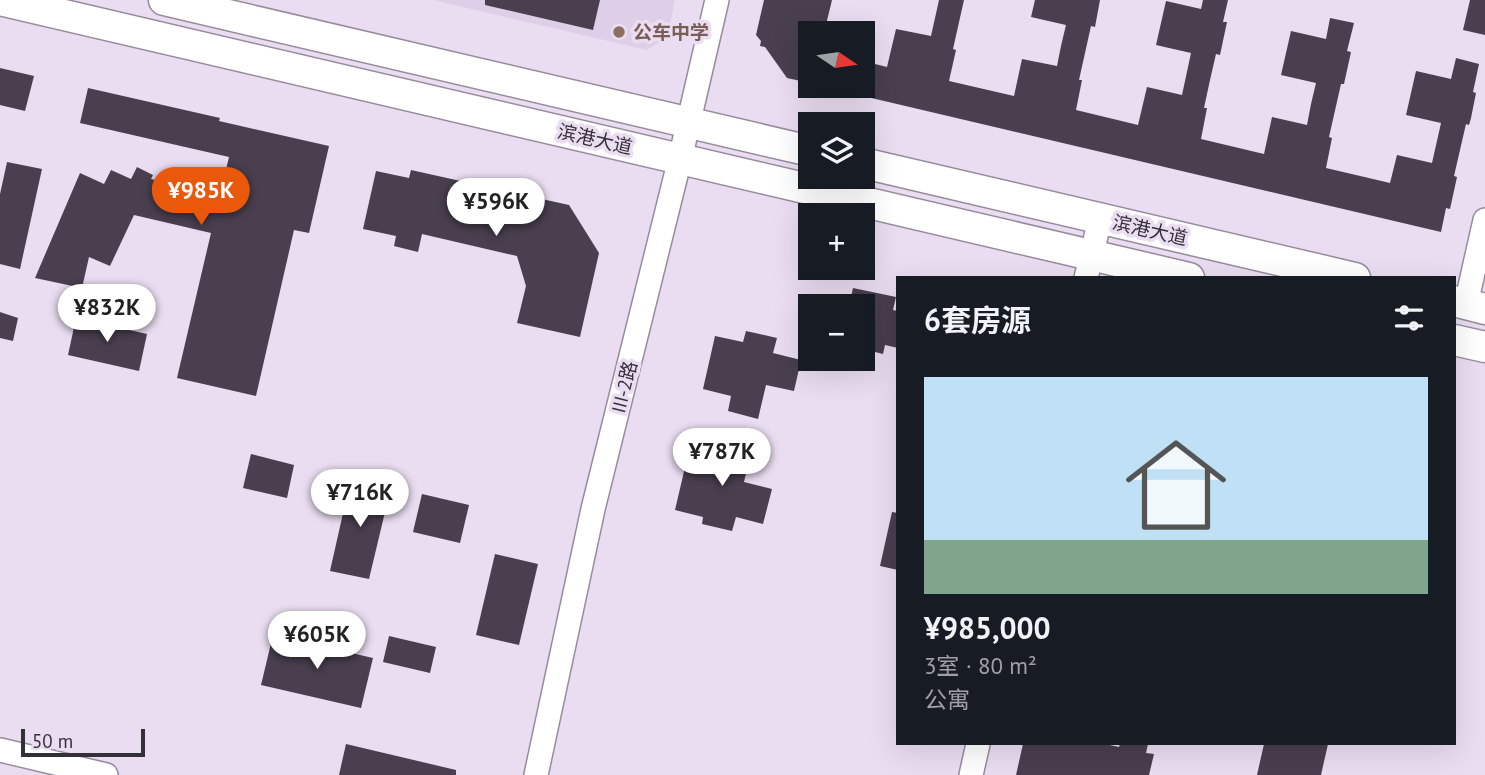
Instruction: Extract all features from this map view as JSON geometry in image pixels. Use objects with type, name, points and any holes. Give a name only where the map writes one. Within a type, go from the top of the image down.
[{"type":"main road","name":"滨港大道","points":[[0,0],[680,159],[1088,267],[1171,276]]},
{"type":"main road","name":"滨港大道","points":[[164,0],[798,148]]},
{"type":"main road","name":"滨港大道","points":[[875,166],[1346,276]]},
{"type":"main road","points":[[1456,340],[1485,347]]},
{"type":"street","name":"III-2路","points":[[536,775],[593,509],[717,0]]},
{"type":"street","points":[[1088,267],[1100,219]]},
{"type":"street","points":[[1468,305],[1485,219]]},
{"type":"street","points":[[971,775],[978,745]]},
{"type":"street","points":[[0,750],[106,775]]},
{"type":"shaded area","name":"公车中学","points":[[433,0],[675,0],[670,24],[662,40],[647,50]]},
{"type":"building","points":[[485,0],[600,0],[593,30],[485,5]]},
{"type":"building","points":[[764,0],[832,0],[827,21],[798,21],[798,80],[787,78],[765,47],[760,46],[761,41],[756,35]]},
{"type":"building","points":[[939,0],[964,0],[949,81],[1014,96],[1022,59],[1057,66],[1066,25],[1031,17],[1035,0],[1100,0],[1095,27],[1091,26],[1079,80],[1082,80],[1076,110],[1138,125],[1147,87],[1182,95],[1191,53],[1156,45],[1166,1],[1201,9],[1203,0],[1228,0],[1223,22],[1227,22],[1220,55],[1216,54],[1210,80],[1201,139],[1264,154],[1272,117],[1307,125],[1316,83],[1281,75],[1291,31],[1326,39],[1330,18],[1354,23],[1347,51],[1351,52],[1344,84],[1341,84],[1329,137],[1332,138],[1326,168],[1390,183],[1397,155],[1432,163],[1441,123],[1406,115],[1416,71],[1451,79],[1456,58],[1479,64],[1471,118],[1469,125],[1466,124],[1454,176],[1457,177],[1450,209],[1446,208],[1441,232],[872,98],[875,98],[875,64],[887,67],[896,29],[931,36]]},
{"type":"building","points":[[1470,0],[1485,0],[1485,35],[1463,30]]},
{"type":"building","points":[[0,68],[34,76],[25,111],[0,105]]},
{"type":"building","points":[[88,88],[329,146],[309,233],[294,230],[256,396],[177,378],[211,233],[134,215],[110,266],[89,257],[82,288],[35,278],[80,173],[104,184],[111,170],[131,179],[137,167],[153,175],[151,179],[220,195],[229,157],[80,123]]},
{"type":"building","points":[[7,162],[42,169],[20,269],[0,264],[0,194]]},
{"type":"building","points":[[411,170],[569,205],[599,253],[580,337],[517,323],[526,286],[517,256],[422,234],[418,252],[394,246],[396,236],[363,229],[376,171],[409,178]]},
{"type":"building","points":[[853,288],[896,297],[893,310],[896,311],[896,348],[885,345],[883,354],[875,352],[875,294],[852,294]]},
{"type":"building","points":[[0,312],[18,318],[13,341],[0,338]]},
{"type":"building","points":[[76,318],[147,334],[139,371],[68,355]]},
{"type":"building","points":[[746,331],[777,338],[773,353],[798,359],[794,391],[766,385],[758,419],[728,411],[731,396],[703,389],[715,336],[743,342]]},
{"type":"building","points":[[722,439],[752,446],[744,482],[772,489],[763,524],[736,517],[732,531],[702,524],[703,517],[675,510],[689,450],[718,456]]},
{"type":"building","points":[[251,454],[294,465],[287,498],[243,488]]},
{"type":"building","points":[[351,478],[391,487],[369,579],[330,571]]},
{"type":"building","points":[[422,494],[469,505],[460,543],[413,532]]},
{"type":"building","points":[[892,512],[896,513],[896,570],[880,566]]},
{"type":"building","points":[[495,554],[538,564],[519,645],[476,635]]},
{"type":"building","points":[[273,635],[373,658],[361,708],[261,685]]},
{"type":"building","points":[[389,636],[436,647],[430,673],[383,662]]},
{"type":"building","points":[[346,744],[456,770],[456,775],[339,775]]},
{"type":"building","points":[[1023,745],[1148,745],[1146,753],[1154,754],[1149,775],[1016,775]]},
{"type":"building","points":[[1264,745],[1328,745],[1321,775],[1257,775]]},
{"type":"place","name":"公车中学","points":[[619,32]]}]
